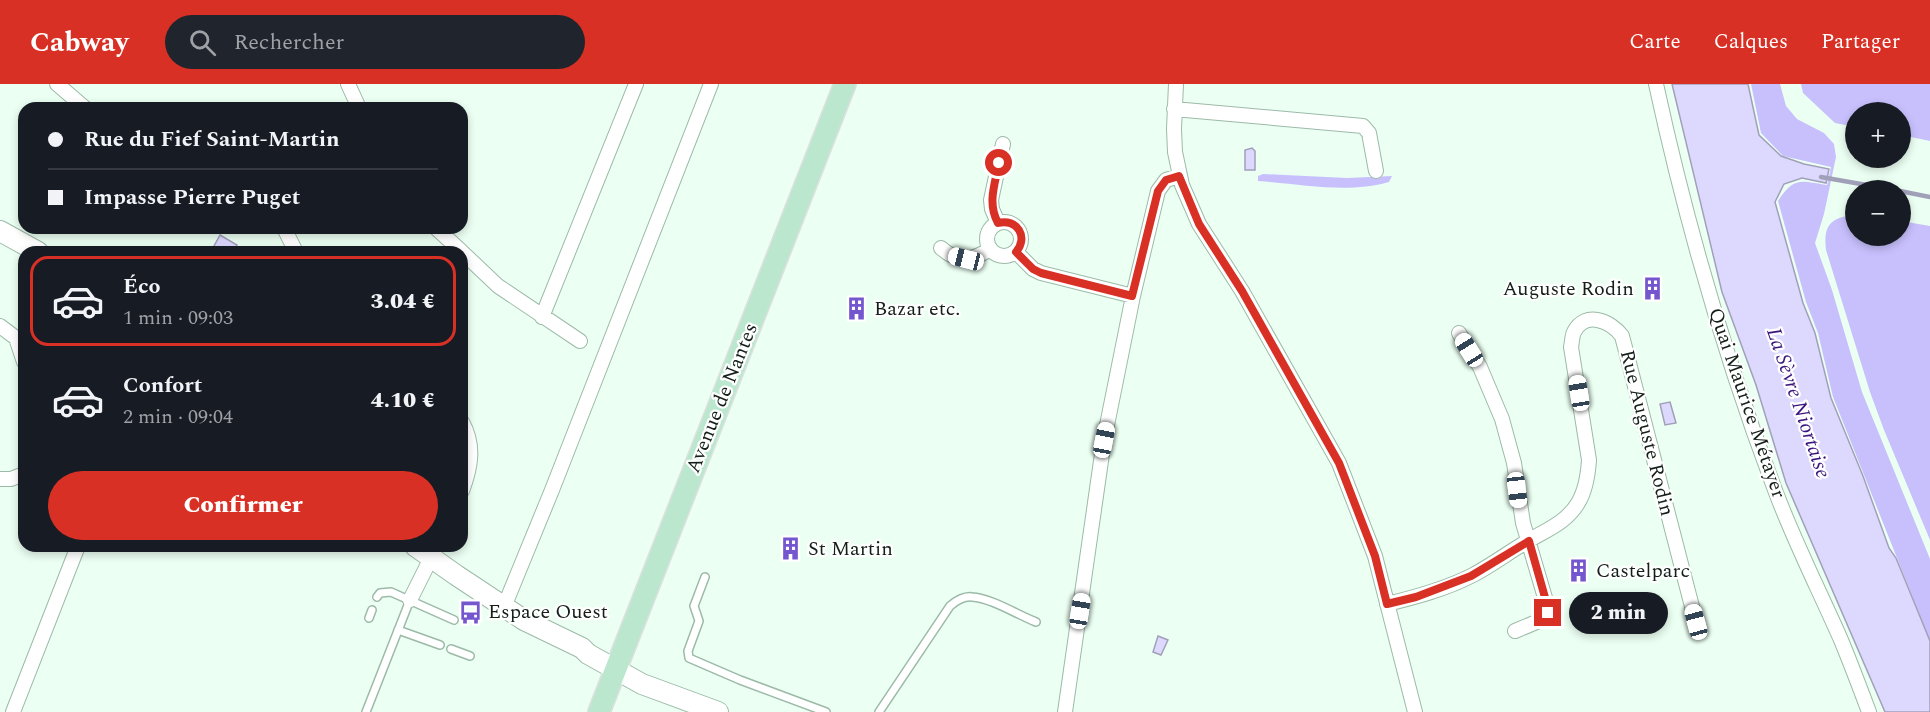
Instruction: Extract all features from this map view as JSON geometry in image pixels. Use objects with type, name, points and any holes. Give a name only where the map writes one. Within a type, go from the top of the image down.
[{"type":"main road","name":"Avenue de Nantes","points":[[599,712],[845,84]]},
{"type":"street","points":[[57,84],[78,102]]},
{"type":"street","points":[[348,84],[356,102]]},
{"type":"street","points":[[542,316],[636,84]]},
{"type":"street","points":[[504,607],[711,84]]},
{"type":"street","points":[[1176,84],[1173,109],[1175,152],[1179,176],[1199,224],[1242,291],[1339,463],[1375,556],[1415,712]]},
{"type":"street","name":"Quai Maurice Métayer","points":[[1656,84],[1690,228],[1747,412],[1793,534],[1841,641],[1869,712]]},
{"type":"street","points":[[1173,109],[1363,126],[1369,133],[1376,171]]},
{"type":"street","points":[[998,223],[991,200],[1004,144]]},
{"type":"street","points":[[1065,712],[1104,440],[1132,296],[1158,191],[1166,180],[1179,176]]},
{"type":"street","points":[[1003,221],[1013,224],[1020,232],[1021,243],[1016,252],[1011,255],[1000,256],[988,245],[990,229],[998,223],[1003,221]]},
{"type":"street","points":[[0,231],[27,246]]},
{"type":"street","points":[[442,234],[456,246]]},
{"type":"street","points":[[941,248],[950,255],[966,259],[976,258],[990,249]]},
{"type":"street","points":[[1016,252],[1033,269],[1041,273],[1132,296]]},
{"type":"street","points":[[468,258],[498,286],[580,341]]},
{"type":"street","name":"Rue Auguste Rodin","points":[[1387,604],[1416,597],[1471,576],[1562,522],[1575,508],[1584,491],[1589,460],[1571,347],[1574,332],[1582,323],[1591,319],[1605,321],[1615,326],[1622,336],[1696,622]]},
{"type":"street","points":[[0,326],[16,338],[18,344]]},
{"type":"street","points":[[1459,333],[1480,367],[1502,419],[1514,463],[1519,503],[1548,608],[1548,613],[1541,621],[1515,631]]},
{"type":"street","points":[[468,433],[471,456],[468,476]]},
{"type":"street","points":[[0,479],[11,480],[18,477]]},
{"type":"street","points":[[13,712],[76,552]]},
{"type":"street","points":[[429,553],[524,620],[582,648],[588,654],[642,684],[717,712]]},
{"type":"street","points":[[410,600],[429,553]]},
{"type":"street","points":[[429,553],[495,618],[573,654],[588,654]]},
{"type":"lane","points":[[705,577],[694,606],[699,621],[687,651],[689,658],[826,712]]},
{"type":"lane","points":[[377,597],[385,591],[454,620]]},
{"type":"lane","points":[[879,712],[950,606],[959,600],[970,596],[983,599],[1036,622]]},
{"type":"lane","points":[[366,712],[410,600]]},
{"type":"lane","points":[[369,618],[372,609]]},
{"type":"lane","points":[[398,630],[440,645]]},
{"type":"lane","points":[[451,649],[470,656]]},
{"type":"shaded area","points":[[1751,84],[1780,84],[1786,106],[1797,119],[1824,133],[1834,144],[1836,157],[1824,214],[1815,243],[1832,290],[1862,392],[1930,559],[1930,641],[1833,397],[1818,333],[1806,302],[1778,201],[1789,187],[1799,182],[1827,185],[1831,167],[1783,156],[1761,133]]},
{"type":"shaded area","points":[[1801,84],[1930,84],[1930,141],[1911,137],[1911,102],[1845,102],[1845,125],[1835,123],[1803,93]]},
{"type":"shaded area","points":[[1263,174],[1347,178],[1392,176],[1389,182],[1373,186],[1340,188],[1258,181],[1258,176]]},
{"type":"shaded area","points":[[1845,217],[1845,246],[1911,246],[1911,223],[1930,226],[1930,540],[1870,392],[1826,250],[1825,241],[1828,228],[1834,220]]},
{"type":"water","name":"La Sèvre Niortaise","points":[[1672,84],[1748,84],[1759,135],[1781,156],[1829,169],[1826,183],[1802,178],[1784,184],[1775,202],[1803,303],[1815,333],[1831,398],[1889,548],[1896,558],[1930,641],[1930,712],[1885,712],[1786,483],[1756,385],[1722,292]]},
{"type":"water","points":[[1252,148],[1255,151],[1255,170],[1245,170],[1245,150]]},
{"type":"water","points":[[220,235],[237,245],[236,246],[214,246]]},
{"type":"water","points":[[1670,402],[1676,423],[1665,425],[1660,404]]},
{"type":"water","points":[[1158,636],[1168,640],[1161,655],[1153,652]]},
{"type":"waterway","points":[[1821,177],[1845,181]]},
{"type":"waterway","points":[[1911,193],[1930,197]]},
{"type":"place","name":"Auguste Rodin","points":[[1652,289]]},
{"type":"place","name":"Bazar etc.","points":[[856,309]]},
{"type":"place","name":"St Martin","points":[[790,549]]},
{"type":"place","name":"Castelparc","points":[[1578,571]]},
{"type":"place","name":"Espace Ouest","points":[[470,612]]},
{"type":"route","points":[[999,163],[991,200],[992,209],[998,223],[1003,221],[1013,224],[1020,232],[1021,243],[1016,252],[1033,269],[1041,273],[1132,296],[1158,191],[1166,180],[1179,176],[1199,224],[1242,291],[1339,463],[1375,556],[1387,604],[1416,597],[1471,576],[1529,541],[1548,613]]}]
